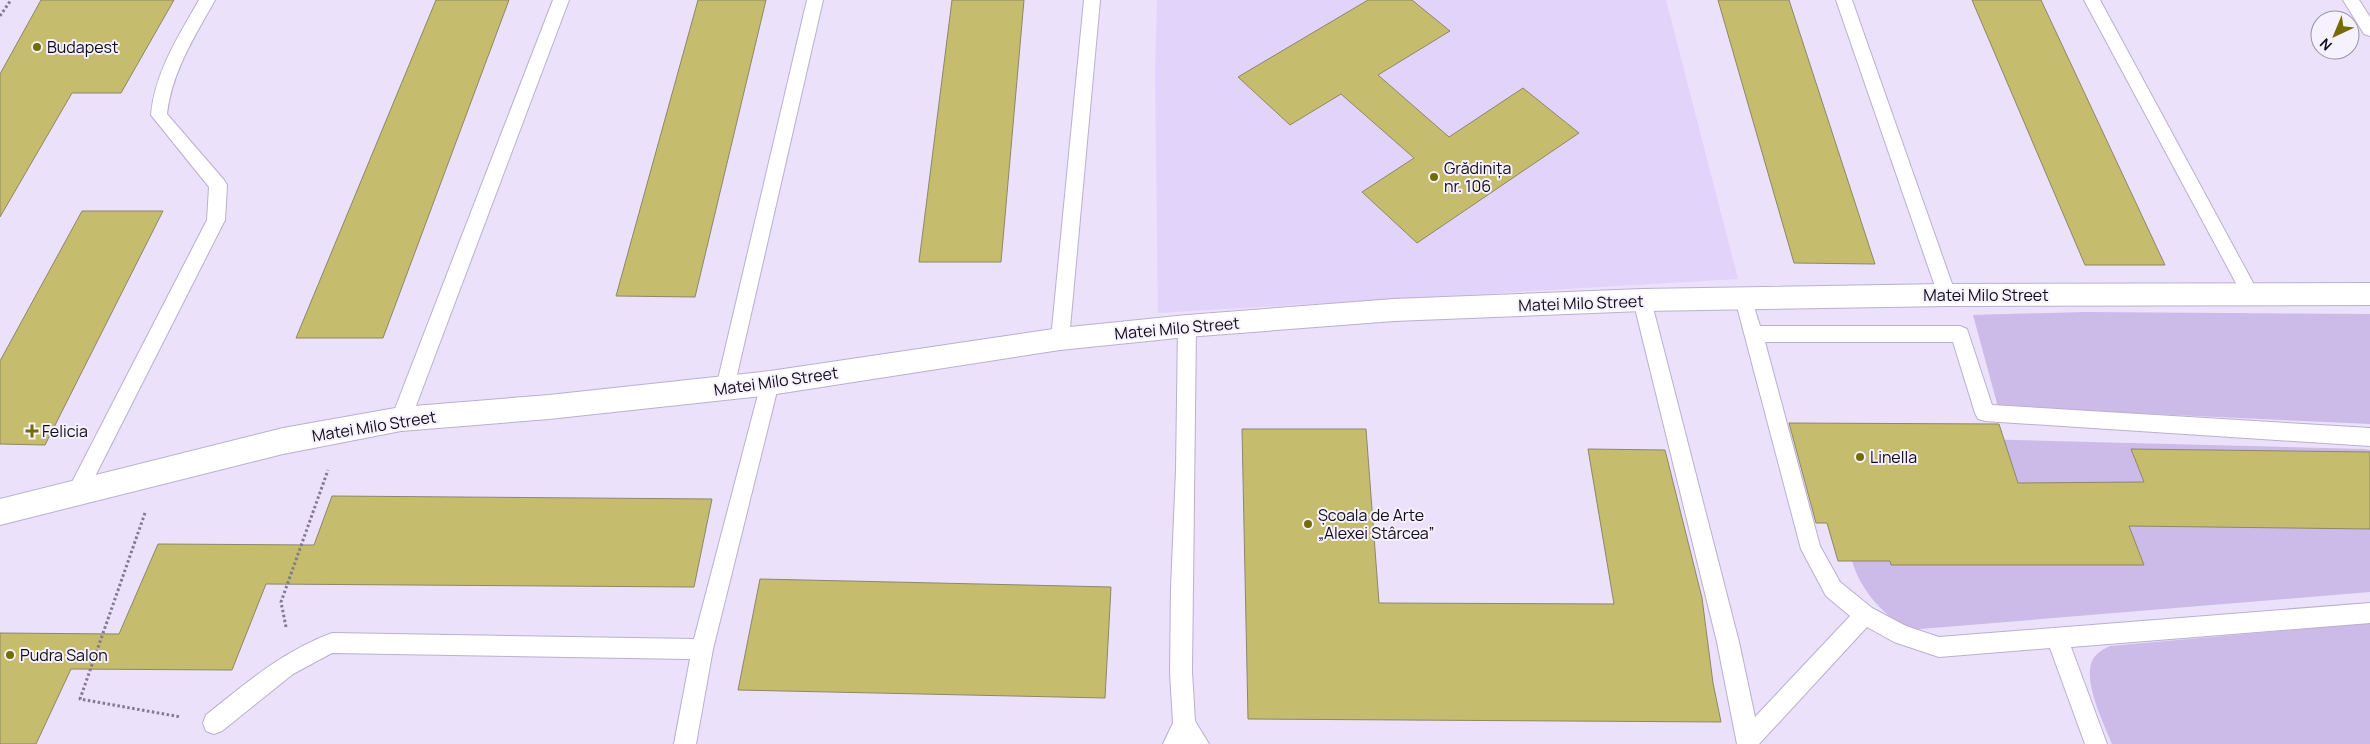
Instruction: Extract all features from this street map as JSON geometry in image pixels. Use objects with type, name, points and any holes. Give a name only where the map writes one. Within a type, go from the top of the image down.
[{"type":"street","name":"Matei Milo Street","points":[[0,512],[283,440],[401,419],[549,408],[770,383],[1060,339],[1187,326],[1394,310],[1642,300],[1947,295],[2370,294]]},
{"type":"lane","points":[[76,494],[216,220],[218,185],[159,115],[160,98],[167,80],[207,0]]},
{"type":"lane","points":[[401,419],[560,0]]},
{"type":"lane","points":[[725,388],[815,0]]},
{"type":"lane","points":[[1060,339],[1092,0]]},
{"type":"lane","points":[[1844,0],[1947,295]]},
{"type":"lane","points":[[2092,0],[2251,294]]},
{"type":"lane","points":[[2351,0],[2370,30]]},
{"type":"lane","points":[[1744,299],[1811,549],[1833,589],[1865,615],[1901,635],[1939,647],[2370,613]]},
{"type":"lane","points":[[1642,300],[1728,642],[1748,742]]},
{"type":"lane","points":[[1187,326],[1186,470],[1181,589],[1179,734],[1198,744]]},
{"type":"lane","points":[[1754,334],[1960,334],[1984,414],[2370,437]]},
{"type":"lane","points":[[684,744],[702,650],[770,383]]},
{"type":"lane","points":[[1748,742],[1865,615]]},
{"type":"lane","points":[[2057,638],[2096,744]]},
{"type":"lane","points":[[214,723],[292,662],[315,648],[332,643],[702,650]]},
{"type":"path","points":[[0,16],[11,0]]},
{"type":"path","points":[[292,662],[281,602],[343,429]]},
{"type":"path","points":[[160,471],[80,699],[214,723]]},
{"type":"shaded area","name":"Grădinița nr. 106","points":[[1157,0],[1666,0],[1738,279],[1158,313],[1155,75]]},
{"type":"shaded area","points":[[2085,312],[2370,314],[2370,424],[1998,407],[1973,315]]},
{"type":"shaded area","points":[[1976,439],[2364,449],[2370,450],[2370,452],[2132,449],[2145,483],[1993,483]]},
{"type":"shaded area","points":[[2128,524],[2370,529],[2370,592],[1908,630],[1881,609],[1867,592],[1852,561],[1890,561],[1891,565],[2143,565]]},
{"type":"shaded area","points":[[2370,623],[2370,744],[2112,744],[2092,691],[2090,670],[2092,661],[2095,656],[2110,646]]},
{"type":"building","points":[[41,0],[174,0],[121,93],[72,93],[0,217],[0,74]]},
{"type":"building","points":[[436,0],[509,0],[383,338],[296,338]]},
{"type":"building","points":[[698,0],[766,0],[695,297],[616,296]]},
{"type":"building","points":[[952,0],[1024,0],[1001,262],[919,262]]},
{"type":"building","points":[[1368,0],[1412,0],[1450,31],[1378,75],[1449,137],[1523,88],[1579,133],[1417,243],[1362,192],[1414,158],[1341,94],[1290,125],[1238,77]]},
{"type":"building","points":[[1718,0],[1789,0],[1875,264],[1794,263]]},
{"type":"building","points":[[1972,0],[2041,0],[2165,265],[2085,265]]},
{"type":"building","points":[[82,211],[163,211],[45,445],[0,444],[0,361]]},
{"type":"building","points":[[1789,423],[1999,424],[2018,483],[2144,482],[2131,449],[2370,452],[2370,529],[2129,526],[2144,565],[1891,565],[1890,561],[1838,561],[1827,523],[1816,523]]},
{"type":"building","name":"Școala de Arte „Alexei Stârcea”","points":[[1242,429],[1366,429],[1379,603],[1614,604],[1588,449],[1665,450],[1702,598],[1713,683],[1721,722],[1248,719]]},
{"type":"building","points":[[332,496],[712,499],[694,587],[266,584],[232,670],[71,669],[36,744],[0,744],[0,633],[119,634],[158,544],[314,545]]},
{"type":"building","points":[[760,579],[1111,587],[1105,698],[738,690]]},
{"type":"place","name":"Budapest","points":[[37,47]]},
{"type":"place","name":"Grădinița nr. 106","points":[[1434,177]]},
{"type":"place","name":"Felicia","points":[[32,431]]},
{"type":"place","name":"Linella","points":[[1860,457]]},
{"type":"place","name":"Școala de Arte „Alexei Stârcea”","points":[[1308,524]]},
{"type":"place","name":"Pudra Salon","points":[[10,655]]}]
